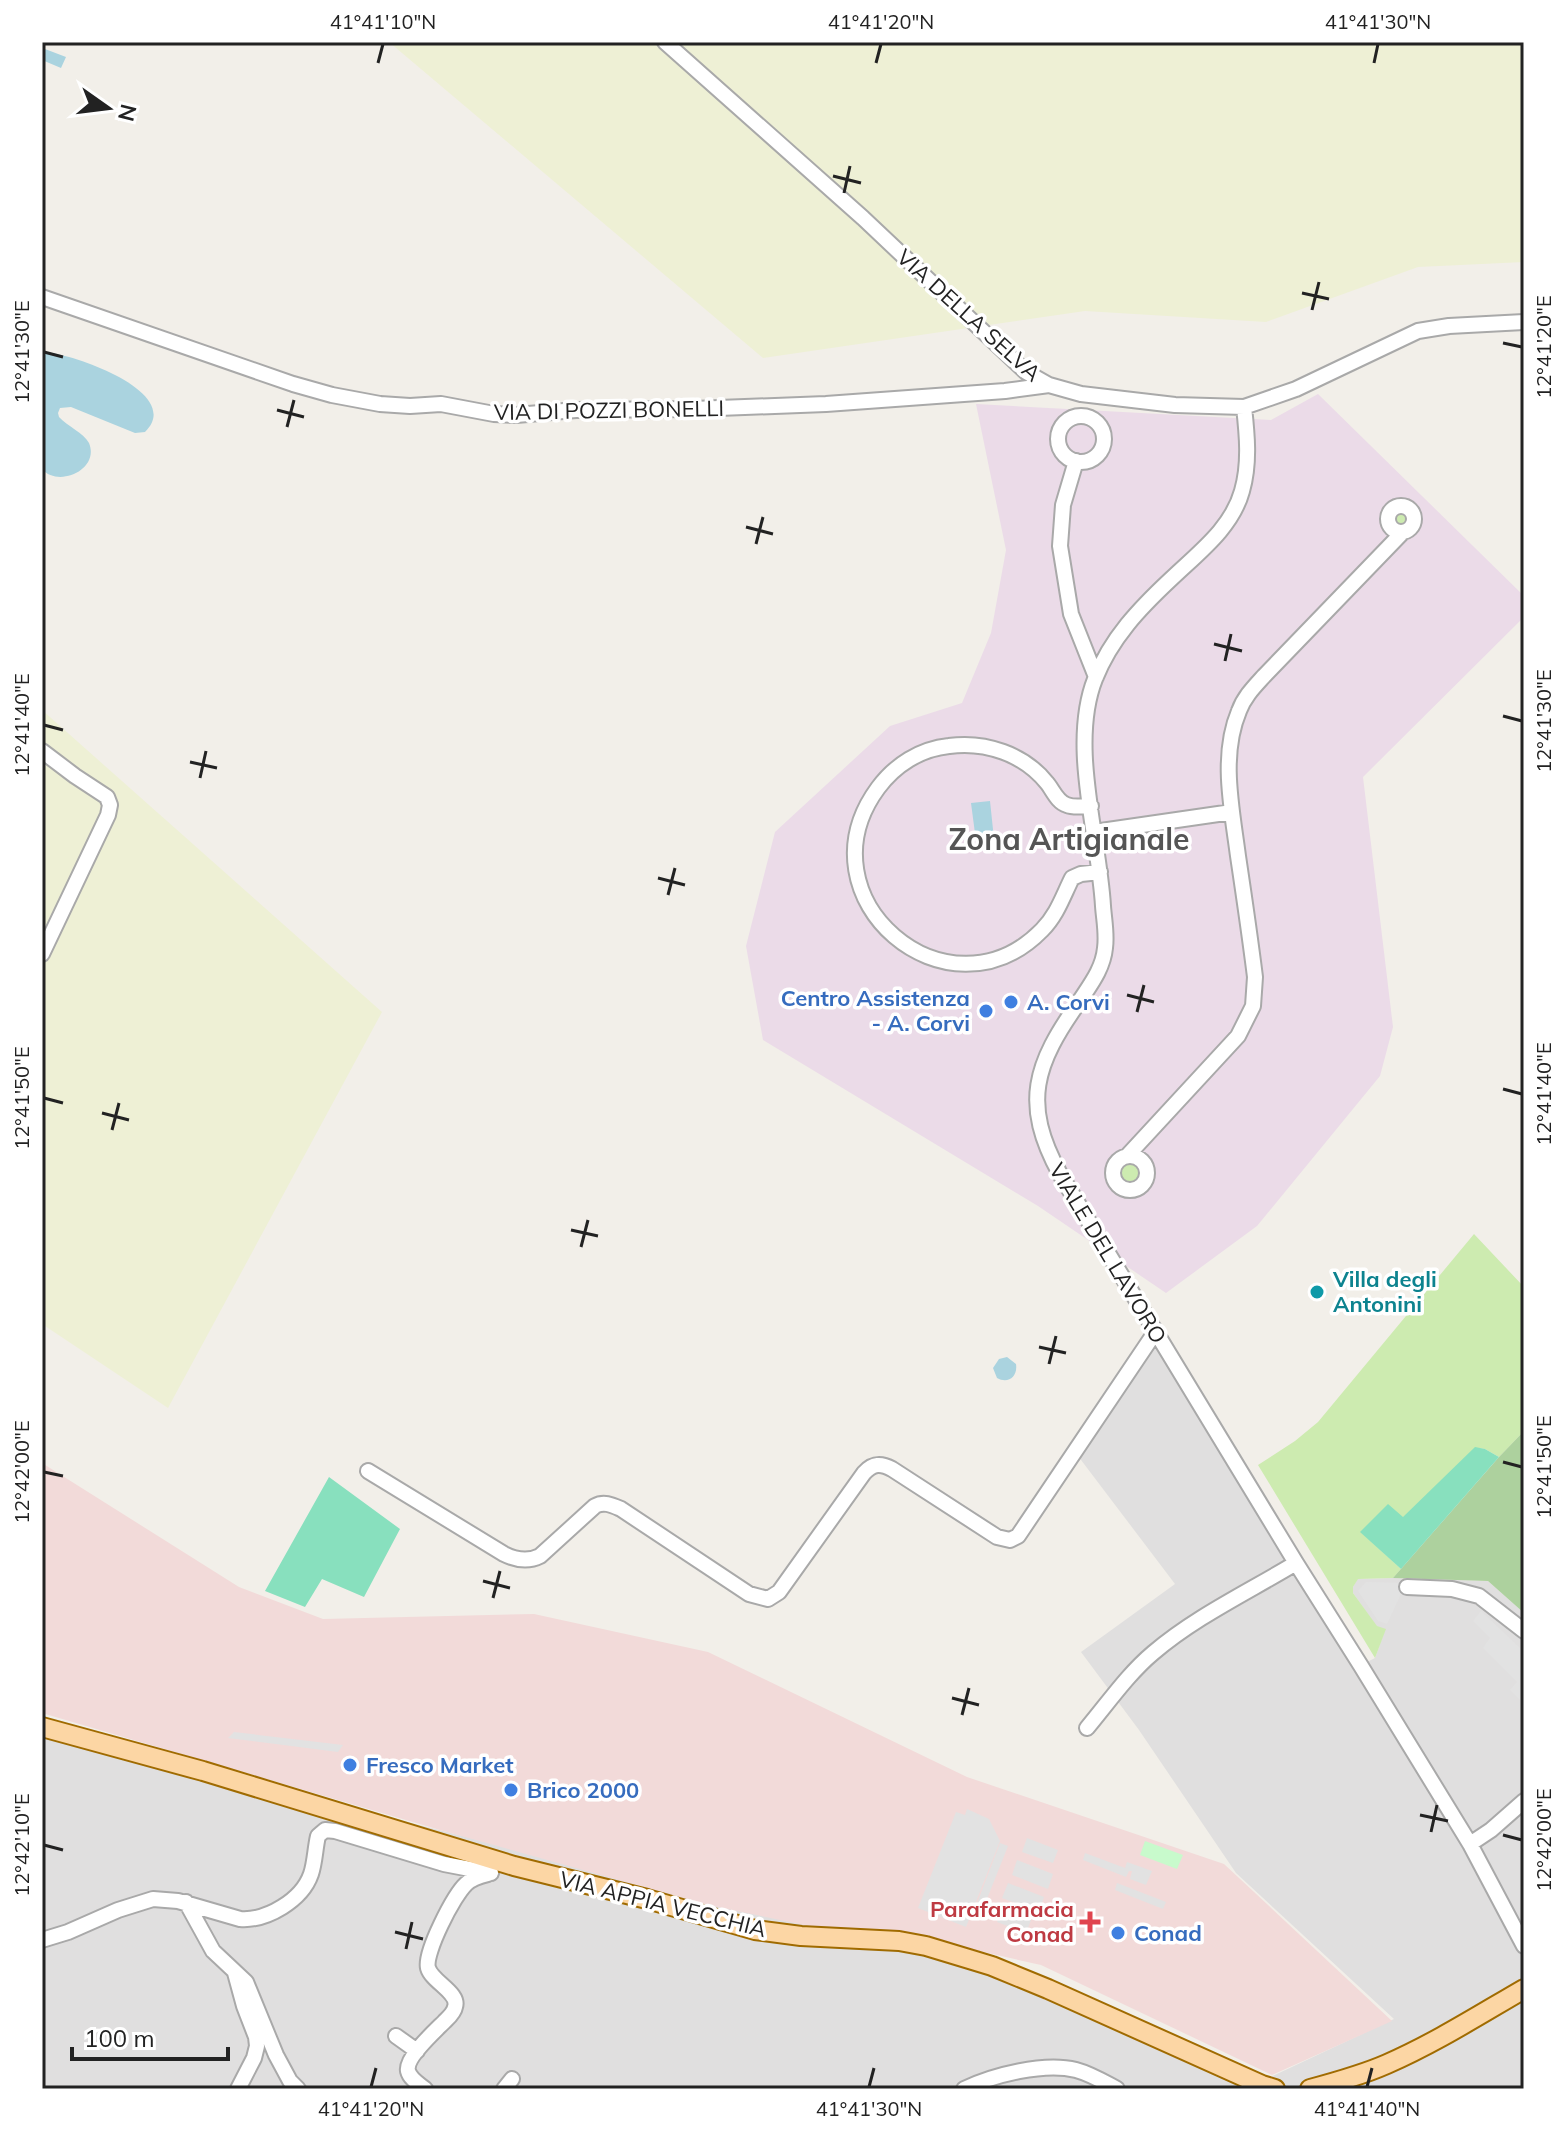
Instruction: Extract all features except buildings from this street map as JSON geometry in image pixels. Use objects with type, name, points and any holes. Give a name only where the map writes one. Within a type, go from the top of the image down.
[{"type":"main road","name":"VIA APPIA VECCHIA","points":[[42,1727],[203,1771],[514,1866],[755,1930],[926,1946],[1007,1972],[1275,2089]]},
{"type":"main road","points":[[1310,2089],[1400,2058],[1524,1989]]},
{"type":"street","name":"VIA DELLA SELVA","points":[[665,42],[856,212],[1018,364],[1049,385],[1081,394],[1175,405],[1244,407],[1305,385],[1424,330],[1524,322]]},
{"type":"street","name":"VIA DI POZZI BONELLI","points":[[42,297],[293,384],[380,404],[441,404],[516,415],[568,410],[826,404],[1049,385]]},
{"type":"street","name":"VIALE DEL LAVORO","points":[[1244,407],[1246,473],[1235,511],[1210,542],[1131,620],[1108,651],[1088,704],[1084,738],[1100,872],[1105,935],[1103,958],[1094,979],[1058,1032],[1045,1058],[1037,1086],[1037,1112],[1043,1139],[1056,1168],[1470,1844],[1524,1946]]},
{"type":"street","points":[[1076,461],[1061,516],[1060,546],[1071,614],[1096,677]]},
{"type":"street","points":[[1128,1155],[1230,1047],[1253,1006],[1254,973],[1229,768],[1235,719],[1246,696],[1402,533]]},
{"type":"street","points":[[1091,806],[1065,804],[1033,768],[1000,751],[976,745],[939,747],[903,763],[873,795],[859,829],[856,867],[870,908],[891,935],[923,955],[941,961],[964,963],[994,959],[1024,945],[1041,932],[1054,916],[1072,878],[1100,872]]},
{"type":"street","points":[[42,751],[104,795],[110,805],[42,954]]},
{"type":"street","points":[[1094,832],[1232,812]]},
{"type":"street","points":[[368,1471],[504,1554],[519,1559],[540,1556],[595,1506],[609,1504],[749,1594],[768,1599],[779,1592],[864,1473],[874,1465],[892,1469],[997,1537],[1010,1540],[1018,1536],[1156,1331]]},
{"type":"street","points":[[1087,1728],[1151,1654],[1187,1628],[1296,1563]]},
{"type":"street","points":[[1407,1587],[1452,1589],[1479,1596],[1524,1631]]},
{"type":"street","points":[[1470,1844],[1524,1801]]},
{"type":"street","points":[[42,1940],[78,1929],[144,1901],[165,1899],[186,1902],[240,1919],[257,1918],[292,1900],[305,1886],[312,1872],[318,1836],[325,1830],[444,1864],[491,1873]]},
{"type":"street","points":[[425,2089],[408,2071],[409,2060],[456,2006],[454,1997],[428,1969],[430,1949],[461,1890],[474,1879],[514,1866]]},
{"type":"street","points":[[186,1902],[213,1951],[248,1986],[276,2055],[298,2089]]},
{"type":"street","points":[[234,1970],[257,2046],[238,2089]]},
{"type":"street","points":[[396,2036],[417,2051]]},
{"type":"street","points":[[964,2089],[1016,2072],[1061,2068],[1083,2072],[1117,2089]]},
{"type":"shaded area","name":"Zona Artigianale","points":[[1318,394],[1524,596],[1524,617],[1363,777],[1393,1027],[1380,1076],[1257,1226],[1166,1293],[1038,1206],[763,1040],[746,946],[775,832],[890,726],[962,703],[991,633],[1006,550],[976,404],[1271,420]]},
{"type":"shaded area","points":[[1163,1336],[1361,1665],[1375,1658],[1385,1630],[1377,1627],[1353,1593],[1357,1579],[1488,1581],[1524,1613],[1524,2089],[42,2089],[42,1731],[1005,1971],[1262,2081],[1394,2019],[1236,1873],[1139,1730],[1081,1652],[1175,1584],[1078,1456]]},
{"type":"shaded area","points":[[42,1463],[239,1587],[323,1619],[534,1614],[708,1652],[967,1777],[1224,1864],[1392,2021],[1272,2075],[1041,1965],[921,1938],[848,1934],[708,1905],[42,1713]]},
{"type":"shaded area","points":[[1366,1582],[1406,1583],[1387,1624],[1378,1621],[1358,1591]]},
{"type":"shaded area","points":[[1481,1611],[1524,1652],[1524,1704],[1510,1690],[1517,1682],[1483,1648],[1490,1638],[1473,1621]]},
{"type":"shaded area","points":[[234,1732],[343,1745],[338,1752],[228,1738]]},
{"type":"shaded area","points":[[967,1809],[989,1819],[1000,1841],[966,1927],[918,1908],[956,1812],[965,1815]]},
{"type":"shaded area","points":[[1027,1838],[1058,1850],[1053,1863],[1022,1852]]},
{"type":"shaded area","points":[[1000,1843],[1008,1846],[979,1919],[972,1916]]},
{"type":"shaded area","points":[[1085,1853],[1125,1868],[1127,1862],[1152,1871],[1146,1885],[1130,1879],[1132,1871],[1126,1877],[1083,1860]]},
{"type":"shaded area","points":[[1017,1860],[1053,1874],[1048,1889],[1012,1875]]},
{"type":"shaded area","points":[[1008,1883],[1044,1897],[1039,1912],[1002,1898]]},
{"type":"shaded area","points":[[1117,1883],[1166,1902],[1163,1909],[1115,1890]]},
{"type":"shaded area","points":[[999,1907],[1031,1920],[1026,1933],[997,1922]]},
{"type":"green space","points":[[389,42],[1524,42],[1524,262],[1418,267],[1266,322],[1085,311],[763,358]]},
{"type":"green space","points":[[1401,509],[1408,512],[1411,519],[1408,526],[1401,529],[1394,526],[1391,519],[1394,512]]},
{"type":"green space","points":[[42,710],[382,1012],[168,1408],[42,1324]]},
{"type":"green space","points":[[1130,1162],[1138,1165],[1141,1173],[1138,1181],[1130,1184],[1122,1181],[1119,1173],[1122,1165]]},
{"type":"green space","points":[[1474,1234],[1524,1287],[1524,1431],[1499,1457],[1485,1449],[1475,1448],[1403,1518],[1361,1532],[1401,1569],[1393,1578],[1358,1579],[1353,1587],[1353,1593],[1377,1626],[1386,1629],[1375,1658],[1258,1465],[1318,1422]]},
{"type":"green space","points":[[1524,1431],[1524,1613],[1488,1581],[1393,1578],[1499,1457]]},
{"type":"green space","points":[[1475,1447],[1499,1457],[1401,1569],[1360,1532],[1388,1504],[1403,1517]]},
{"type":"green space","points":[[329,1477],[400,1529],[364,1597],[322,1579],[305,1607],[265,1591]]},
{"type":"green space","points":[[1145,1841],[1183,1855],[1177,1869],[1140,1855]]},
{"type":"water","points":[[45,49],[66,57],[61,68],[42,60]]},
{"type":"water","points":[[42,352],[97,367],[138,389],[150,403],[153,417],[145,432],[135,433],[71,407],[60,408],[59,417],[89,443],[89,461],[76,473],[67,476],[58,477],[42,469]]},
{"type":"water","points":[[990,801],[994,839],[976,841],[971,803]]},
{"type":"water","points":[[1007,1357],[1016,1364],[1015,1373],[1008,1380],[1001,1380],[993,1368],[999,1359]]},
{"type":"place","name":"A. Corvi","points":[[1011,1002]]},
{"type":"place","name":"Centro Assistenza - A. Corvi","points":[[986,1011]]},
{"type":"place","name":"Villa degli Antonini","points":[[1317,1292]]},
{"type":"place","name":"Fresco Market","points":[[350,1765]]},
{"type":"place","name":"Brico 2000","points":[[511,1790]]},
{"type":"place","name":"Parafarmacia Conad","points":[[1090,1922]]},
{"type":"place","name":"Conad","points":[[1118,1933]]},
{"type":"district","name":"Zona Artigianale","points":[[1069,839]]}]
